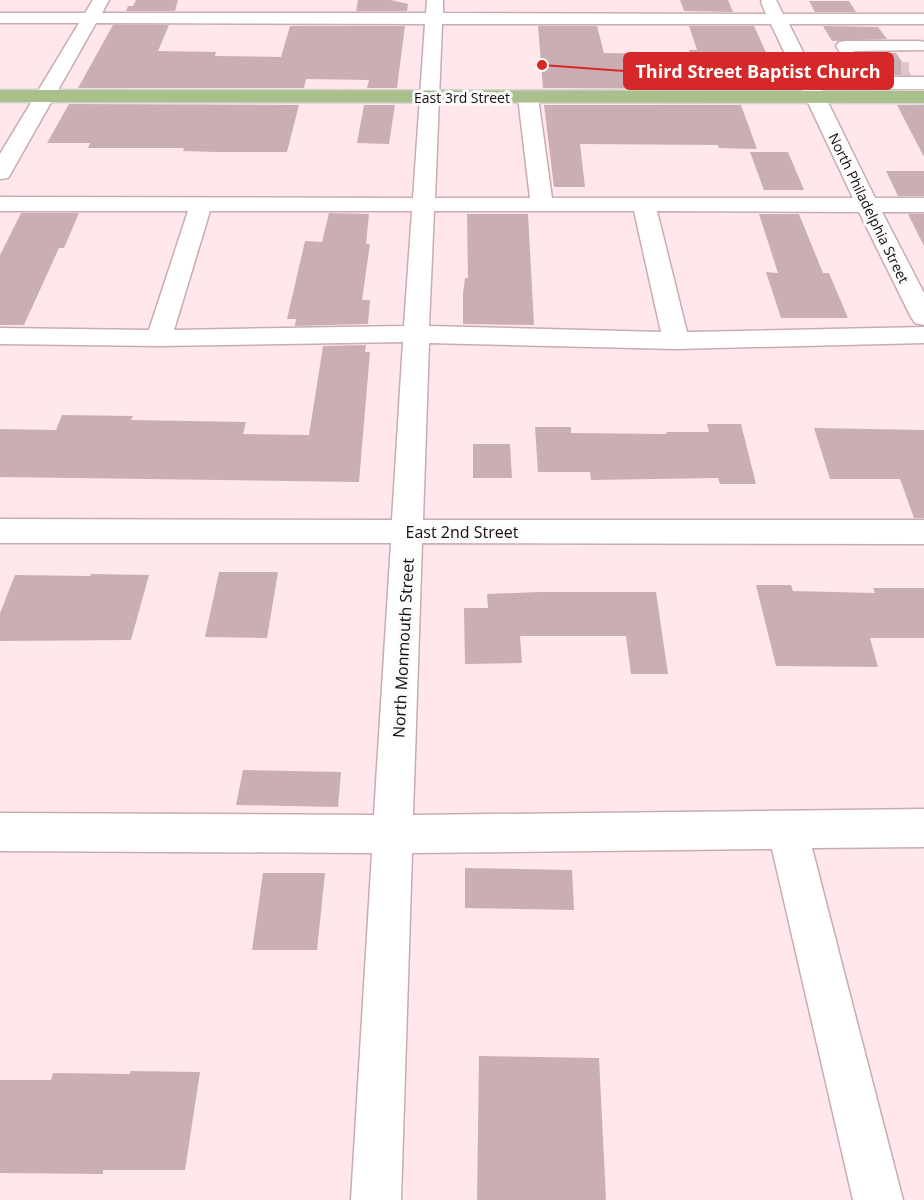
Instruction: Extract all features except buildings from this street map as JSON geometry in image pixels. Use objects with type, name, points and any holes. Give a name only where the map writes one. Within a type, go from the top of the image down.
[{"type":"main road","name":"East 3rd Street","points":[[0,96],[817,97],[861,69],[924,97]]},
{"type":"street","points":[[0,173],[43,96],[102,0]]},
{"type":"street","points":[[259,17],[266,0]]},
{"type":"street","points":[[602,0],[606,18]]},
{"type":"street","name":"North Philadelphia Street","points":[[768,0],[817,97],[866,205],[924,318]]},
{"type":"street","points":[[0,18],[434,17],[498,32],[503,29],[503,18],[777,18],[921,41]]},
{"type":"street","name":"North Monmouth Street","points":[[376,1200],[416,334],[434,17]]},
{"type":"street","points":[[898,56],[921,41]]},
{"type":"street","points":[[861,69],[845,46],[921,41]]},
{"type":"street","points":[[793,50],[820,50],[861,69]]},
{"type":"street","points":[[804,72],[861,69],[919,75]]},
{"type":"street","points":[[528,97],[542,205]]},
{"type":"street","points":[[0,204],[924,205]]},
{"type":"street","points":[[159,338],[201,204]]},
{"type":"street","points":[[644,205],[676,341]]},
{"type":"street","points":[[0,336],[159,338],[416,334],[676,341],[924,335]]},
{"type":"street","name":"East 2nd Street","points":[[0,531],[924,532]]},
{"type":"street","points":[[787,828],[878,1200]]},
{"type":"street","points":[[0,832],[394,834],[924,828]]},
{"type":"tunnel","points":[[871,72],[909,72]]},
{"type":"place","name":"Third Street Baptist Church","points":[[542,65]]}]
